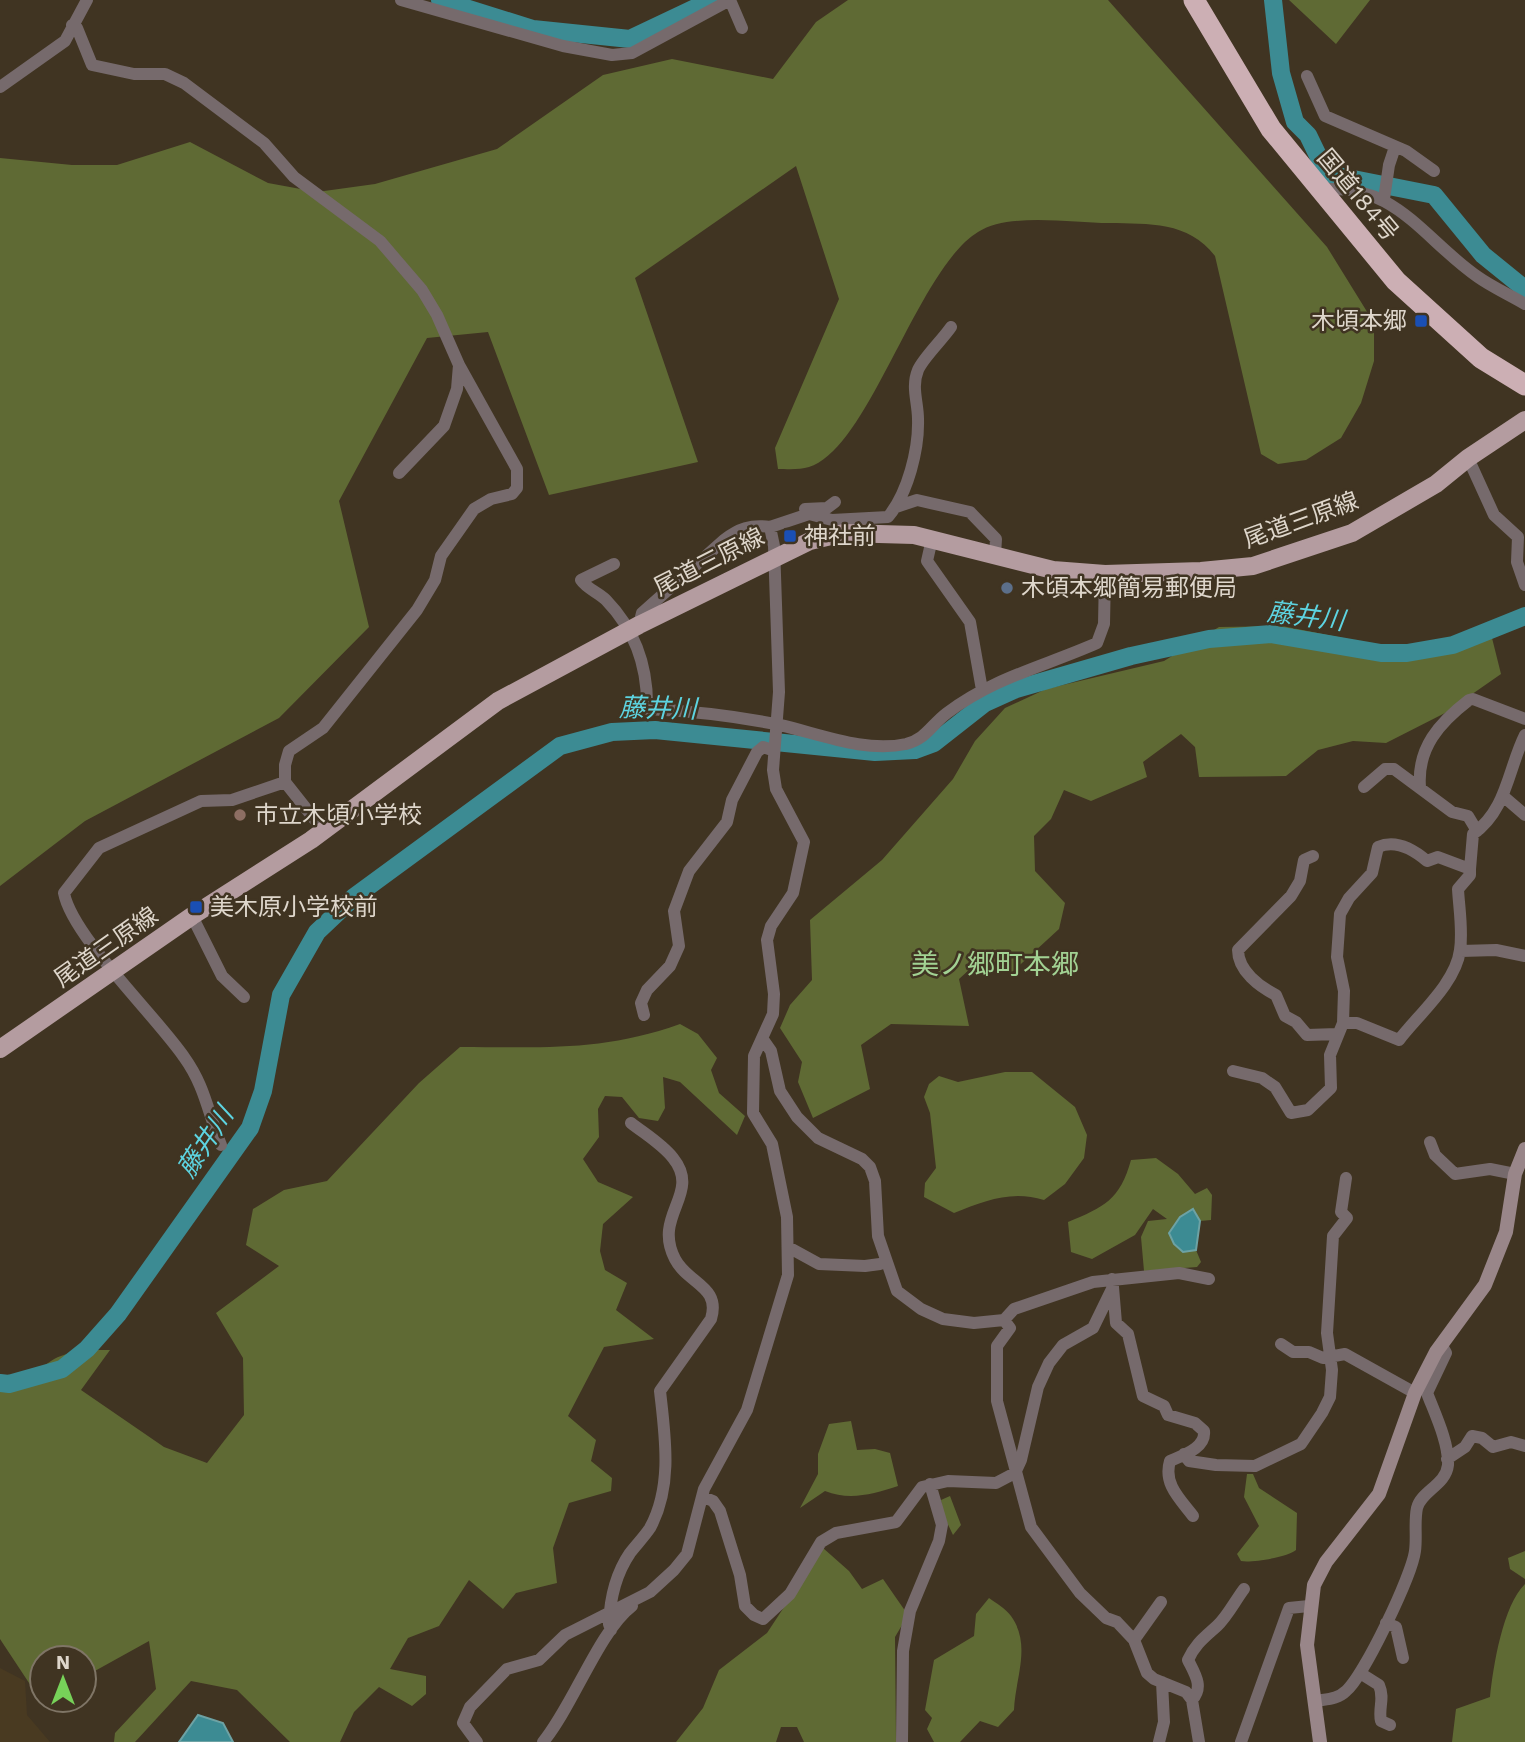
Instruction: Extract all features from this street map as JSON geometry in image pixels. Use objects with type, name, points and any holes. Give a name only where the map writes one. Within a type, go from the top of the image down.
[{"type":"highway","name":"国道184号","points":[[1194,0],[1271,129],[1396,281],[1481,358],[1525,385]]},
{"type":"main road","name":"尾道三原線","points":[[0,1049],[192,916],[323,830],[498,701],[774,556],[810,541],[844,533],[881,532],[932,539],[1054,570],[1105,574],[1253,566],[1352,533],[1437,484],[1468,458],[1525,420]]},
{"type":"street","points":[[0,88],[65,41],[87,0]]},
{"type":"street","points":[[401,0],[564,46],[612,55],[632,53],[730,0],[742,28]]},
{"type":"street","points":[[72,25],[77,27],[92,65],[134,74],[165,74],[184,83],[264,143],[294,177],[380,241],[422,290],[437,315],[459,365],[517,469],[517,488],[512,494],[491,499],[474,509],[440,556],[435,580],[418,610],[323,728],[289,751],[285,765],[285,782],[323,830]]},
{"type":"street","points":[[1307,76],[1325,116],[1406,151],[1434,171]]},
{"type":"street","points":[[1384,198],[1395,147]]},
{"type":"street","points":[[1319,190],[1336,188],[1384,198],[1478,277],[1525,304]]},
{"type":"street","points":[[634,628],[642,612],[730,535],[757,525],[770,527],[809,514],[832,520],[888,517],[896,507],[913,460],[918,419],[914,387],[918,368],[951,327]]},
{"type":"street","points":[[399,473],[444,426],[457,389],[459,365]]},
{"type":"street","points":[[1468,458],[1494,515],[1518,537],[1517,562],[1525,585]]},
{"type":"street","points":[[896,507],[917,500],[971,512],[996,539],[995,555]]},
{"type":"street","points":[[477,1742],[463,1723],[470,1707],[507,1669],[539,1660],[565,1635],[659,1585],[687,1554],[704,1489],[747,1410],[783,1300],[788,1275],[787,1217],[772,1144],[753,1113],[754,1056],[764,1041],[773,1014],[774,994],[767,940],[771,926],[793,893],[804,842],[776,789],[772,750],[779,692],[774,556],[770,527],[775,517],[797,509],[827,508],[835,502]]},
{"type":"street","points":[[932,539],[927,561],[970,622],[982,690]]},
{"type":"street","points":[[614,564],[581,580],[634,628],[648,679],[647,709],[701,712],[776,724],[869,746],[904,744],[924,738],[944,715],[1004,677],[1097,643],[1104,624],[1105,574]]},
{"type":"street","points":[[1419,787],[1418,766],[1430,740],[1444,719],[1469,700],[1473,699],[1525,719]]},
{"type":"street","points":[[1313,856],[1304,860],[1300,881],[1291,896],[1238,950],[1238,958],[1260,987],[1276,995],[1285,1016],[1296,1022],[1307,1035],[1357,1023],[1399,1040],[1421,1012],[1435,1001],[1461,951],[1458,889],[1470,875],[1472,834],[1503,796],[1525,734]]},
{"type":"street","points":[[644,1015],[641,1003],[647,990],[670,966],[679,946],[674,911],[690,871],[727,822],[732,800],[757,752],[763,747],[772,750]]},
{"type":"street","points":[[1364,787],[1385,769],[1394,769],[1452,812],[1468,816],[1477,831]]},
{"type":"street","points":[[221,1145],[204,1088],[191,1067],[151,1013],[114,971],[67,906],[64,893],[99,848],[201,801],[232,800],[285,782]]},
{"type":"street","points":[[1503,796],[1525,815]]},
{"type":"street","points":[[1233,1071],[1262,1078],[1275,1087],[1291,1113],[1308,1110],[1331,1088],[1330,1055],[1340,1029],[1344,991],[1337,957],[1340,914],[1349,898],[1372,873],[1378,847],[1387,843],[1397,844],[1414,850],[1427,861],[1438,857],[1470,869]]},
{"type":"street","points":[[192,916],[222,976],[244,997]]},
{"type":"street","points":[[1461,951],[1496,950],[1525,956]]},
{"type":"street","points":[[764,1041],[771,1051],[780,1091],[797,1117],[818,1138],[862,1159],[870,1167],[876,1181],[880,1264],[897,1292],[922,1310],[943,1319],[974,1323],[1004,1320],[1014,1309],[1059,1291],[1179,1273],[1209,1279]]},
{"type":"street","points":[[611,1630],[609,1612],[613,1585],[629,1555],[650,1527],[665,1478],[666,1442],[660,1391],[711,1319],[714,1308],[713,1296],[677,1263],[673,1254],[668,1220],[681,1195],[684,1180],[674,1159],[631,1123]]},
{"type":"street","points":[[1430,1142],[1435,1155],[1455,1174],[1490,1169],[1515,1174]]},
{"type":"street","points":[[1320,1742],[1307,1645],[1309,1606],[1314,1585],[1326,1562],[1379,1494],[1415,1393],[1441,1344],[1485,1285],[1506,1232],[1515,1174],[1525,1149]]},
{"type":"street","points":[[1184,1454],[1189,1461],[1255,1466],[1301,1444],[1330,1397],[1331,1356],[1327,1333],[1329,1264],[1333,1236],[1347,1218],[1341,1212],[1346,1178]]},
{"type":"street","points":[[878,1236],[897,1292]]},
{"type":"street","points":[[788,1247],[819,1264],[880,1264]]},
{"type":"street","points":[[703,1497],[713,1501],[720,1511],[740,1575],[745,1606],[762,1619],[790,1594],[821,1542],[836,1534],[895,1522],[922,1488],[930,1485],[948,1481],[996,1483],[1014,1473],[1021,1460],[1038,1387],[1049,1363],[1063,1345],[1093,1328],[1112,1283]]},
{"type":"street","points":[[1112,1283],[1116,1323],[1128,1334],[1143,1396],[1164,1406],[1168,1415],[1195,1423],[1204,1431],[1201,1444],[1170,1461],[1167,1471],[1170,1487],[1194,1516]]},
{"type":"street","points":[[1004,1320],[1010,1328],[997,1346],[997,1401],[1014,1473],[1031,1527],[1080,1594],[1107,1618],[1117,1622],[1134,1640],[1147,1673],[1186,1692],[1192,1700],[1199,1742]]},
{"type":"street","points":[[1281,1344],[1293,1352],[1331,1356],[1345,1354],[1415,1393]]},
{"type":"street","points":[[1316,1701],[1340,1696],[1360,1673],[1386,1623],[1415,1554],[1418,1506],[1445,1476],[1447,1459],[1427,1393],[1446,1353],[1441,1344]]},
{"type":"street","points":[[1447,1459],[1465,1447],[1472,1436],[1482,1438],[1493,1447],[1511,1442],[1525,1446]]},
{"type":"street","points":[[902,1742],[902,1651],[910,1611],[939,1541],[942,1525],[930,1485]]},
{"type":"street","points":[[1192,1700],[1197,1694],[1199,1684],[1188,1660],[1192,1650],[1204,1635],[1218,1625],[1244,1589]]},
{"type":"street","points":[[543,1742],[560,1721],[611,1630],[622,1614],[641,1600],[640,1597]]},
{"type":"street","points":[[1134,1640],[1161,1602]]},
{"type":"street","points":[[1241,1742],[1289,1608],[1309,1606]]},
{"type":"street","points":[[1386,1623],[1396,1628],[1403,1658]]},
{"type":"street","points":[[1360,1673],[1379,1685],[1384,1703],[1380,1713],[1381,1721],[1390,1726]]},
{"type":"street","points":[[1159,1742],[1164,1722],[1162,1682]]},
{"type":"shaded area","points":[[0,1668],[25,1681],[27,1715],[50,1742],[0,1742]]},
{"type":"green space","points":[[848,0],[1108,0],[1327,247],[1374,323],[1374,361],[1361,403],[1341,438],[1306,460],[1278,464],[1261,454],[1215,256],[1193,236],[1180,230],[1153,225],[1023,220],[991,226],[978,232],[956,252],[934,282],[852,428],[831,453],[809,467],[778,469],[775,448],[839,299],[796,166],[635,278],[698,462],[549,495],[488,332],[427,338],[339,501],[369,627],[279,718],[85,821],[0,886],[0,158],[72,165],[117,165],[190,142],[268,183],[317,192],[375,184],[497,149],[603,75],[672,59],[773,79],[816,22]]},
{"type":"green space","points":[[1289,0],[1370,0],[1336,44]]},
{"type":"green space","points":[[1282,626],[1435,656],[1491,634],[1501,674],[1445,713],[1386,743],[1353,741],[1318,750],[1286,776],[1199,777],[1195,747],[1181,734],[1143,762],[1147,777],[1091,801],[1064,790],[1051,819],[1034,836],[1035,871],[1065,903],[1059,929],[1010,974],[980,960],[959,979],[969,1026],[891,1024],[861,1045],[870,1089],[813,1118],[798,1082],[802,1062],[780,1028],[790,1005],[812,980],[810,920],[882,860],[953,779],[975,741],[1005,708],[1046,689],[1164,661],[1219,627]]},
{"type":"green space","points":[[680,1024],[698,1034],[717,1058],[711,1070],[719,1093],[745,1116],[737,1135],[680,1082],[663,1077],[665,1108],[658,1121],[639,1118],[622,1097],[605,1096],[598,1109],[599,1137],[583,1159],[598,1182],[633,1197],[603,1224],[600,1251],[605,1270],[627,1283],[616,1310],[654,1339],[604,1347],[568,1416],[596,1440],[591,1461],[612,1478],[611,1491],[569,1503],[553,1548],[557,1583],[516,1593],[503,1609],[469,1580],[439,1626],[408,1638],[390,1669],[426,1676],[426,1694],[412,1706],[379,1687],[354,1712],[340,1742],[290,1742],[237,1690],[191,1681],[135,1742],[114,1742],[115,1733],[156,1689],[149,1641],[98,1669],[98,1644],[28,1644],[28,1681],[0,1639],[0,1392],[23,1384],[43,1366],[65,1355],[110,1350],[81,1390],[164,1447],[207,1463],[244,1415],[243,1358],[216,1313],[279,1266],[246,1245],[253,1209],[284,1190],[327,1181],[419,1083],[460,1047],[571,1046],[597,1044]]},
{"type":"green space","points":[[1005,1072],[1032,1072],[1075,1107],[1087,1135],[1084,1158],[1065,1184],[1044,1200],[1009,1197],[987,1201],[954,1213],[924,1197],[925,1183],[936,1168],[930,1113],[924,1097],[929,1084],[939,1076],[958,1082]]},
{"type":"green space","points":[[1156,1158],[1178,1174],[1195,1194],[1207,1188],[1212,1195],[1211,1220],[1200,1221],[1194,1210],[1180,1217],[1183,1252],[1196,1250],[1201,1262],[1197,1267],[1144,1271],[1141,1237],[1148,1221],[1167,1219],[1153,1209],[1135,1235],[1092,1259],[1071,1252],[1068,1222],[1109,1200],[1122,1184],[1131,1160]]},
{"type":"green space","points":[[851,1421],[857,1450],[875,1449],[890,1453],[898,1486],[852,1496],[825,1491],[800,1508],[818,1474],[818,1454],[829,1424]]},
{"type":"green space","points":[[1247,1474],[1253,1474],[1259,1488],[1297,1513],[1296,1550],[1292,1553],[1270,1559],[1246,1561],[1241,1561],[1237,1554],[1259,1526],[1244,1497]]},
{"type":"green space","points":[[950,1496],[961,1525],[953,1535],[943,1514],[941,1500]]},
{"type":"green space","points":[[823,1548],[849,1571],[862,1589],[883,1579],[908,1615],[895,1637],[896,1742],[804,1742],[797,1727],[781,1727],[776,1742],[676,1742],[703,1708],[719,1670],[767,1633]]},
{"type":"green space","points":[[1525,1551],[1525,1579],[1510,1569],[1508,1558]]},
{"type":"green space","points":[[1525,1584],[1525,1742],[1452,1742],[1456,1709],[1490,1697],[1505,1621],[1517,1594]]},
{"type":"green space","points":[[989,1598],[1011,1616],[1020,1639],[1021,1662],[1014,1710],[998,1727],[980,1721],[960,1742],[934,1742],[927,1729],[932,1718],[925,1710],[934,1660],[974,1636],[976,1614]]},
{"type":"water","points":[[1193,1209],[1200,1221],[1196,1250],[1183,1252],[1174,1244],[1169,1233],[1180,1217]]},
{"type":"water","points":[[198,1715],[223,1723],[233,1742],[179,1742]]},
{"type":"waterway","points":[[440,0],[533,29],[630,39],[712,0]]},
{"type":"waterway","points":[[1273,0],[1281,73],[1295,122],[1308,135],[1323,166],[1333,175],[1434,195],[1483,255],[1525,289]]},
{"type":"waterway","name":"藤井川","points":[[0,1383],[9,1384],[62,1369],[87,1349],[118,1314],[250,1128],[263,1091],[281,995],[317,932],[354,897],[560,746],[612,732],[655,730],[875,752],[915,750],[934,743],[985,703],[1016,689],[1131,656],[1209,639],[1271,634],[1381,653],[1407,653],[1453,645],[1525,616]]},
{"type":"place","name":"木頃本郷","points":[[1421,321]]},
{"type":"place","name":"神社前","points":[[790,536]]},
{"type":"place","name":"木頃本郷簡易郵便局","points":[[1007,588]]},
{"type":"place","name":"市立木頃小学校","points":[[240,815]]},
{"type":"place","name":"美木原小学校前","points":[[196,907]]},
{"type":"district","name":"美ノ郷町本郷","points":[[995,964]]}]
